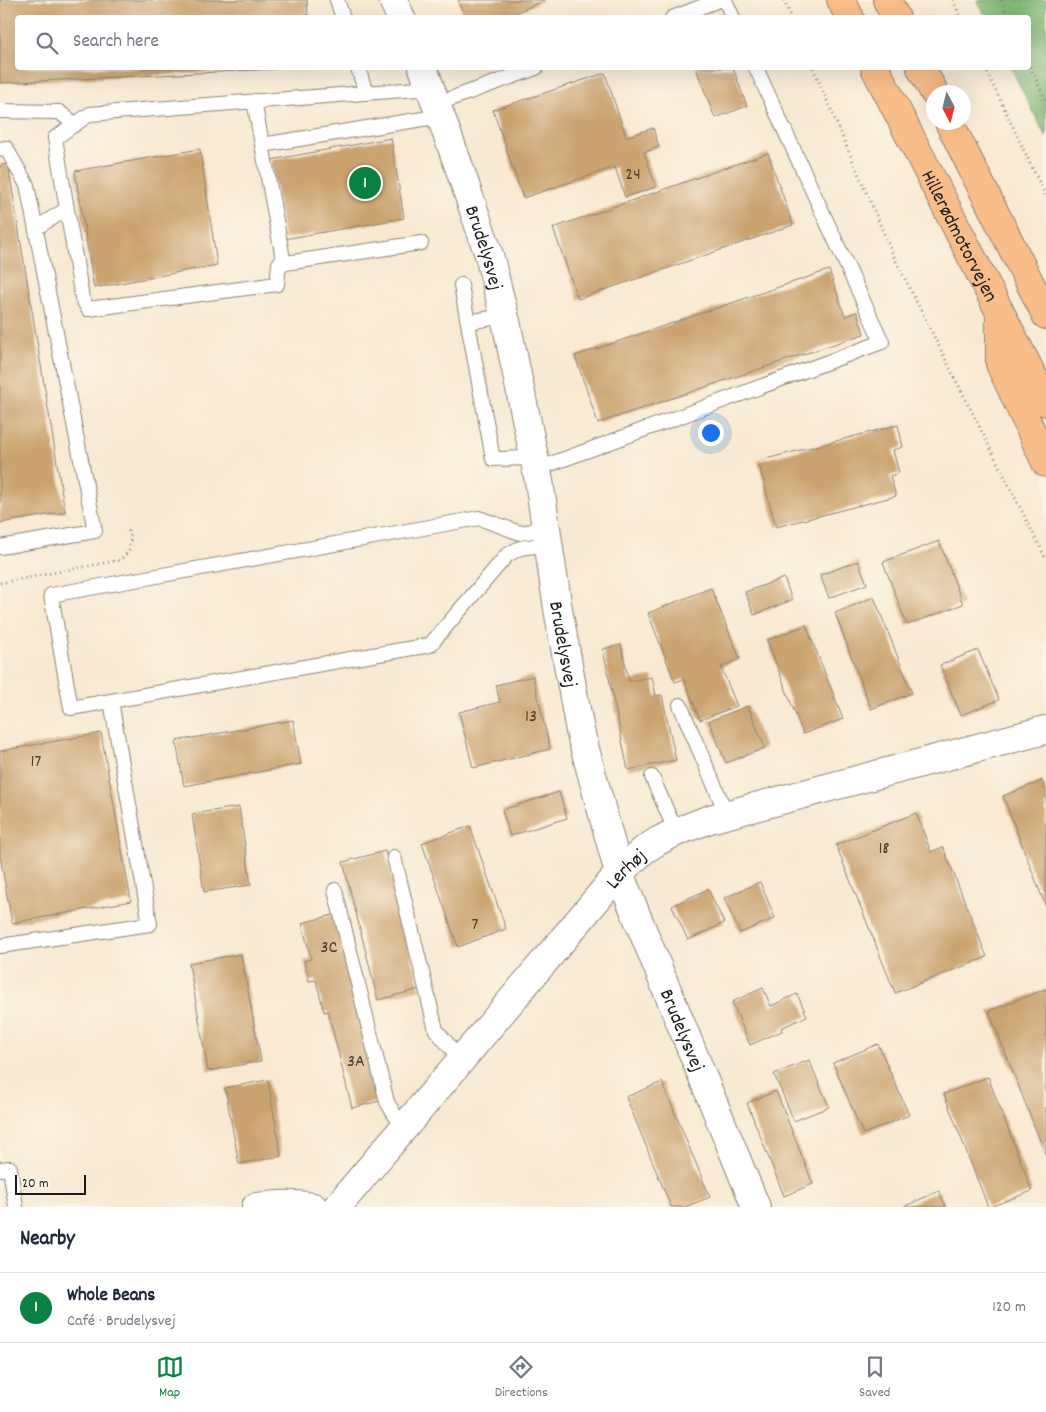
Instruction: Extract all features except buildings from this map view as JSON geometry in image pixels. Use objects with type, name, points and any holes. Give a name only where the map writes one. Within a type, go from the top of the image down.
[{"type":"highway","points":[[841,0],[848,15]]},
{"type":"highway","points":[[887,0],[894,15]]},
{"type":"highway","name":"Hillerødmotorvejen","points":[[876,70],[1046,402]]},
{"type":"highway","points":[[922,70],[930,85]]},
{"type":"highway","name":"Hillerødmotorvejen","points":[[953,130],[1046,315]]},
{"type":"highway","points":[[1000,314],[1000,364],[1046,462]]},
{"type":"street","points":[[393,0],[400,15]]},
{"type":"street","name":"Brudelysvej","points":[[432,94],[489,254],[504,316],[536,464],[558,609],[580,731],[619,873],[756,1207]]},
{"type":"street","name":"Lerhøj","points":[[337,1207],[619,873],[644,850],[676,832],[727,815],[1045,730]]},
{"type":"street","points":[[256,1207],[278,1205],[313,1207]]},
{"type":"lane","points":[[337,0],[342,15]]},
{"type":"lane","points":[[680,15],[719,0]]},
{"type":"lane","points":[[725,0],[732,15]]},
{"type":"lane","points":[[359,70],[366,93]]},
{"type":"lane","points":[[262,145],[432,94],[528,70]]},
{"type":"lane","points":[[461,285],[493,459],[536,464],[882,342],[757,70]]},
{"type":"lane","points":[[421,242],[279,264],[277,284],[88,309],[82,298],[55,138],[90,114],[366,93],[432,94]]},
{"type":"lane","points":[[254,101],[284,264]]},
{"type":"lane","points":[[0,111],[59,112],[75,124]]},
{"type":"lane","points":[[0,149],[6,148],[28,185],[95,531],[0,547]]},
{"type":"lane","points":[[36,228],[67,209]]},
{"type":"lane","points":[[468,322],[504,316]]},
{"type":"lane","points":[[479,518],[520,533],[548,537],[507,555],[430,645],[71,708],[50,595],[479,518]]},
{"type":"lane","points":[[0,946],[150,924],[112,701]]},
{"type":"lane","points":[[680,705],[727,815]]},
{"type":"lane","points":[[652,777],[676,832]]},
{"type":"lane","points":[[394,857],[436,1030],[461,1060]]},
{"type":"lane","points":[[335,890],[387,1102],[403,1129]]},
{"type":"lane","points":[[0,1169],[10,1168],[16,1207]]},
{"type":"path","points":[[784,0],[790,15]]},
{"type":"path","points":[[953,0],[960,15]]},
{"type":"path","points":[[1001,0],[1008,15]]},
{"type":"path","points":[[1031,68],[1046,101]]},
{"type":"path","points":[[813,70],[894,257],[1046,559]]},
{"type":"path","points":[[986,70],[1046,197]]},
{"type":"path","points":[[0,583],[120,560],[129,551],[131,538],[127,527]]},
{"type":"green space","points":[[977,0],[1046,0],[1046,137],[1012,70],[1031,70],[1031,15],[985,15]]},
{"type":"place","name":"Whole Beans","points":[[365,183]]}]
